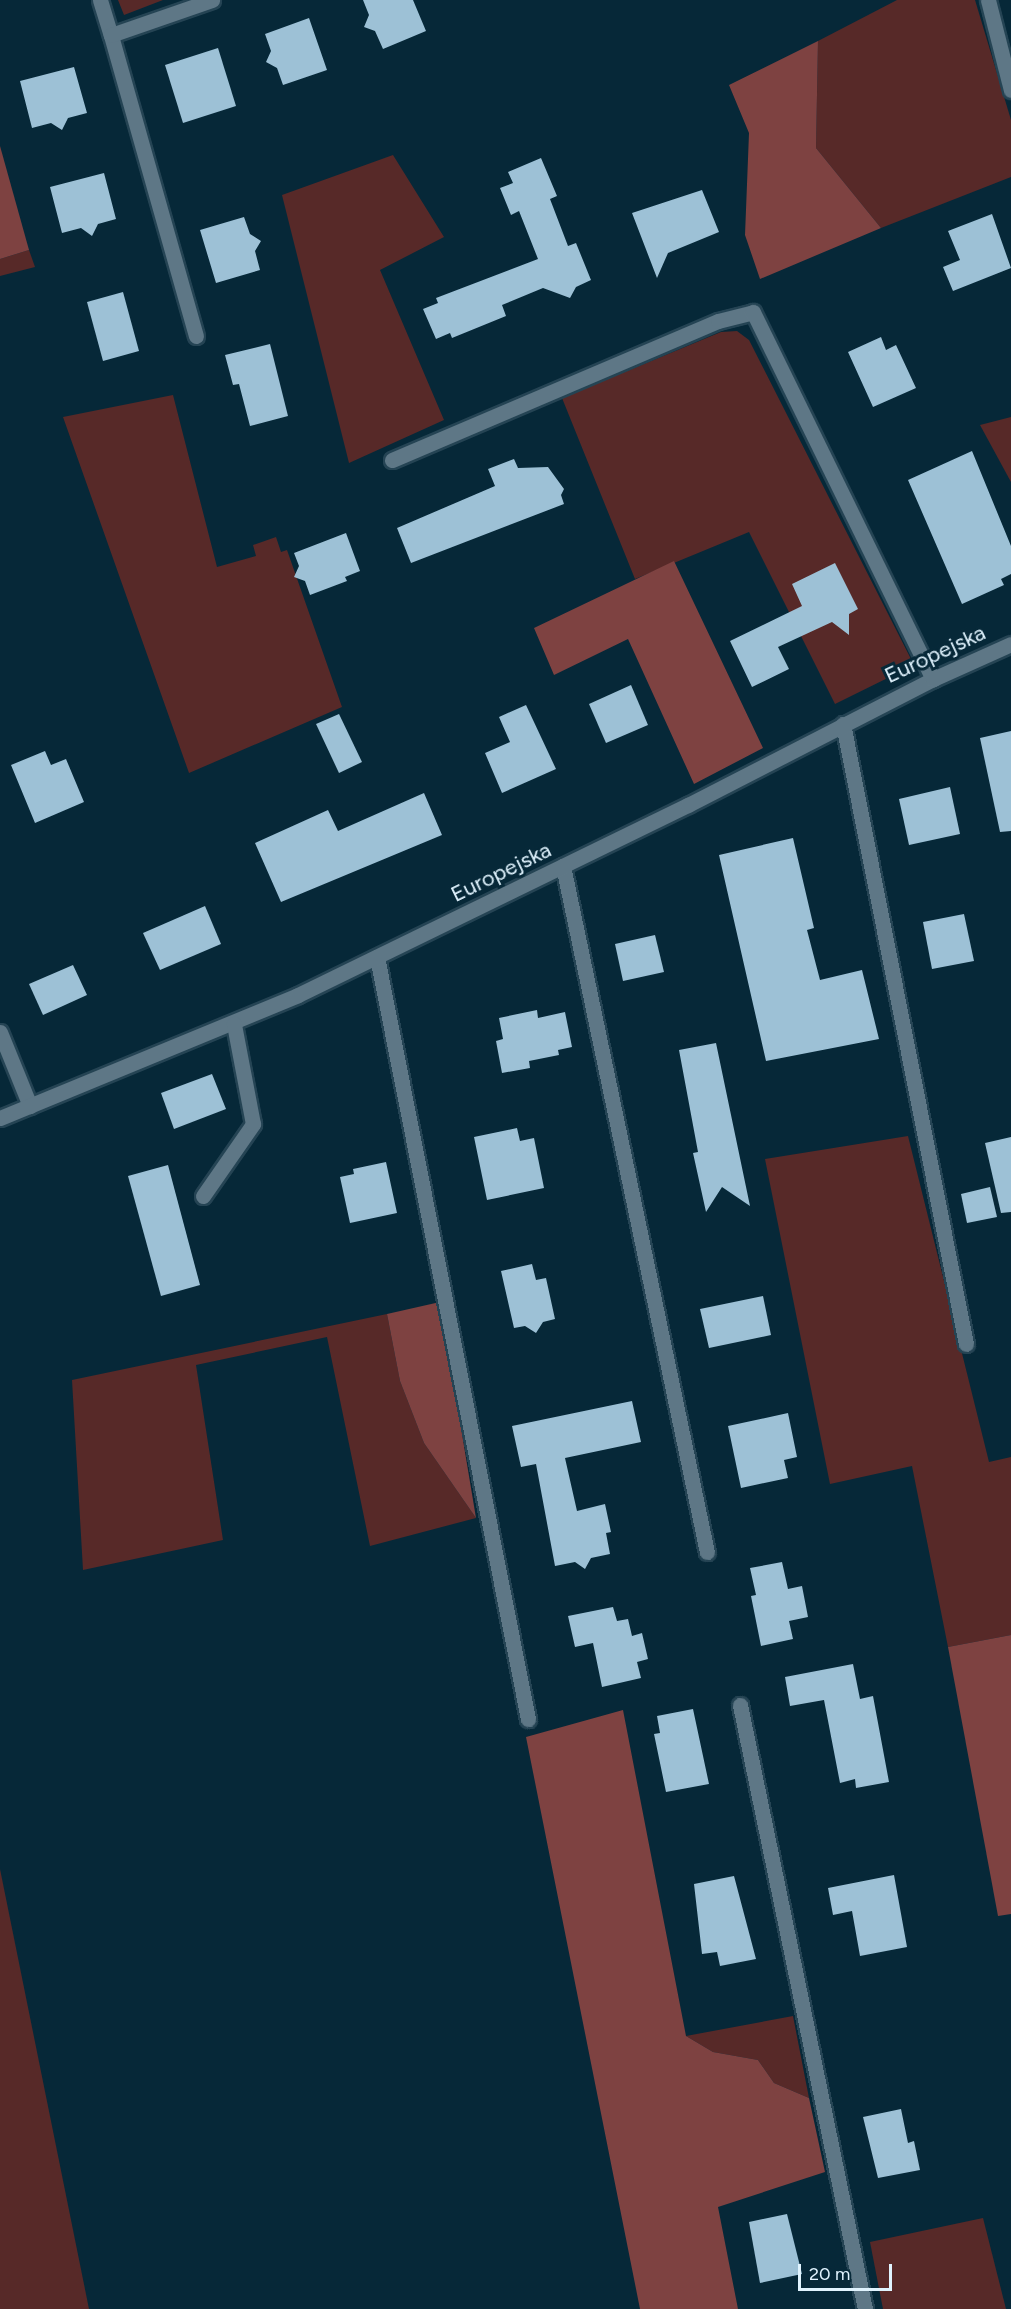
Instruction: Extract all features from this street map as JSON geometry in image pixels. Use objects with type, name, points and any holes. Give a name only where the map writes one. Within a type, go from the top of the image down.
[{"type":"street","points":[[100,0],[196,336]]},
{"type":"street","points":[[111,35],[212,0]]},
{"type":"street","points":[[988,0],[1011,90]]},
{"type":"street","points":[[392,460],[718,321],[753,312],[933,679]]},
{"type":"street","name":"Europejska","points":[[0,1118],[234,1023],[377,957],[933,679],[1011,644]]},
{"type":"street","points":[[843,724],[966,1344]]},
{"type":"street","points":[[563,866],[707,1552]]},
{"type":"street","points":[[377,957],[528,1719]]},
{"type":"street","points":[[203,1196],[253,1124],[234,1023]]},
{"type":"street","points":[[0,1032],[30,1106]]},
{"type":"street","points":[[740,1705],[865,2309]]},
{"type":"shaded area","points":[[118,0],[163,0],[124,15]]},
{"type":"shaded area","points":[[897,0],[975,0],[1011,120],[1011,177],[881,228],[816,148],[818,41]]},
{"type":"shaded area","points":[[818,41],[816,148],[881,228],[760,279],[745,235],[749,133],[729,85]]},
{"type":"shaded area","points":[[0,146],[29,250],[0,259]]},
{"type":"shaded area","points":[[393,155],[444,237],[380,270],[444,420],[349,463],[282,195]]},
{"type":"shaded area","points":[[29,250],[35,267],[0,276],[0,259]]},
{"type":"shaded area","points":[[737,331],[749,340],[914,665],[835,704],[749,532],[635,579],[562,398],[721,332]]},
{"type":"shaded area","points":[[173,395],[217,567],[256,556],[253,545],[276,537],[281,552],[287,550],[342,707],[189,773],[63,417]]},
{"type":"shaded area","points":[[1011,417],[1011,482],[980,425]]},
{"type":"shaded area","points":[[674,561],[763,748],[694,784],[628,639],[554,675],[534,628]]},
{"type":"shaded area","points":[[908,1136],[989,1462],[1011,1457],[1011,1635],[948,1647],[912,1466],[830,1484],[765,1159]]},
{"type":"shaded area","points":[[440,1302],[476,1518],[424,1443],[400,1381],[387,1314]]},
{"type":"shaded area","points":[[387,1314],[400,1381],[424,1443],[476,1518],[370,1546],[327,1337],[196,1365],[223,1540],[83,1570],[72,1380]]},
{"type":"shaded area","points":[[1011,1635],[1011,1914],[998,1916],[948,1647]]},
{"type":"shaded area","points":[[623,1710],[686,2036],[713,2052],[758,2060],[774,2083],[809,2098],[825,2172],[718,2207],[738,2309],[640,2309],[526,1737]]},
{"type":"shaded area","points":[[0,1869],[89,2309],[0,2309]]},
{"type":"shaded area","points":[[793,2016],[809,2098],[774,2083],[758,2060],[713,2052],[686,2036]]},
{"type":"shaded area","points":[[983,2218],[1006,2309],[883,2309],[870,2242]]},
{"type":"building","points":[[363,0],[413,0],[426,31],[383,49],[375,31],[364,27],[369,15]]},
{"type":"building","points":[[309,18],[327,70],[283,85],[277,68],[266,62],[271,51],[265,34]]},
{"type":"building","points":[[218,48],[236,106],[183,123],[165,65]]},
{"type":"building","points":[[74,67],[87,113],[68,118],[62,130],[51,123],[32,128],[20,81]]},
{"type":"building","points":[[541,158],[557,196],[550,199],[568,246],[576,243],[591,280],[576,287],[570,298],[543,288],[502,305],[506,316],[452,338],[450,333],[436,339],[423,309],[438,303],[436,298],[538,259],[519,211],[511,215],[500,188],[513,183],[508,172]]},
{"type":"building","points":[[104,173],[116,219],[98,224],[92,236],[81,228],[62,233],[50,187]]},
{"type":"building","points":[[702,190],[719,232],[668,253],[657,278],[632,213]]},
{"type":"building","points":[[992,214],[1011,268],[953,291],[943,267],[960,260],[948,231]]},
{"type":"building","points":[[244,217],[250,234],[261,241],[255,251],[260,270],[216,283],[200,230]]},
{"type":"building","points":[[123,292],[139,351],[103,361],[87,302]]},
{"type":"building","points":[[881,337],[886,350],[896,345],[916,388],[873,407],[848,352]]},
{"type":"building","points":[[270,344],[288,416],[250,426],[239,384],[233,385],[225,355]]},
{"type":"building","points":[[972,451],[1011,546],[1011,574],[1001,579],[1004,585],[962,604],[908,480]]},
{"type":"building","points":[[514,459],[518,468],[548,467],[564,489],[561,495],[564,504],[411,563],[397,528],[495,486],[488,469]]},
{"type":"building","points":[[346,533],[360,571],[345,577],[347,581],[310,595],[305,581],[294,577],[299,566],[294,553]]},
{"type":"building","points":[[835,563],[858,609],[849,614],[849,635],[832,622],[778,647],[789,669],[752,687],[730,641],[802,606],[792,584]]},
{"type":"building","points":[[631,685],[648,725],[606,743],[589,704]]},
{"type":"building","points":[[526,705],[556,769],[502,793],[485,753],[510,742],[499,717]]},
{"type":"building","points":[[339,714],[362,762],[339,773],[316,724]]},
{"type":"building","points":[[1011,731],[1011,831],[1000,832],[980,738]]},
{"type":"building","points":[[45,751],[51,765],[66,759],[84,802],[35,823],[11,765]]},
{"type":"building","points":[[950,787],[960,834],[909,845],[899,799]]},
{"type":"building","points":[[424,793],[442,835],[281,902],[255,843],[328,810],[338,831]]},
{"type":"building","points":[[793,838],[814,928],[807,930],[820,980],[862,970],[879,1039],[766,1061],[719,855]]},
{"type":"building","points":[[205,906],[221,944],[160,970],[143,933]]},
{"type":"building","points":[[964,914],[974,961],[932,969],[923,922]]},
{"type":"building","points":[[655,935],[664,972],[623,981],[615,944]]},
{"type":"building","points":[[73,965],[87,995],[43,1015],[29,984]]},
{"type":"building","points":[[537,1010],[538,1018],[565,1012],[572,1047],[558,1050],[559,1055],[529,1061],[530,1068],[502,1073],[496,1041],[503,1039],[499,1018]]},
{"type":"building","points":[[716,1043],[750,1206],[722,1187],[706,1212],[693,1153],[698,1152],[679,1050]]},
{"type":"building","points":[[212,1074],[226,1109],[174,1129],[161,1093]]},
{"type":"building","points":[[517,1128],[520,1141],[534,1138],[544,1188],[487,1200],[474,1137]]},
{"type":"building","points":[[1011,1137],[1011,1212],[1001,1213],[985,1143]]},
{"type":"building","points":[[386,1162],[397,1213],[350,1223],[340,1177],[354,1174],[353,1169]]},
{"type":"building","points":[[168,1165],[200,1285],[161,1296],[128,1176]]},
{"type":"building","points":[[990,1187],[997,1217],[967,1223],[961,1194]]},
{"type":"building","points":[[532,1264],[536,1280],[546,1278],[555,1319],[543,1322],[536,1333],[525,1326],[514,1328],[501,1271]]},
{"type":"building","points":[[763,1296],[771,1335],[709,1348],[700,1309]]},
{"type":"building","points":[[632,1401],[641,1442],[565,1458],[577,1511],[605,1504],[611,1532],[606,1533],[610,1554],[591,1558],[585,1569],[575,1562],[555,1566],[536,1464],[521,1467],[512,1426]]},
{"type":"building","points":[[788,1413],[797,1457],[784,1460],[788,1478],[741,1488],[728,1426]]},
{"type":"building","points":[[782,1562],[788,1589],[802,1586],[808,1617],[789,1621],[793,1639],[761,1646],[751,1596],[756,1595],[750,1568]]},
{"type":"building","points":[[613,1607],[617,1621],[628,1619],[632,1636],[642,1633],[648,1659],[637,1662],[641,1678],[602,1687],[593,1643],[575,1647],[568,1616]]},
{"type":"building","points":[[853,1664],[860,1699],[873,1696],[889,1782],[856,1788],[855,1779],[840,1783],[824,1700],[790,1706],[785,1677]]},
{"type":"building","points":[[693,1709],[709,1784],[666,1792],[654,1734],[660,1733],[657,1716]]},
{"type":"building","points":[[894,1875],[907,1947],[860,1956],[852,1911],[833,1915],[828,1888]]},
{"type":"building","points":[[734,1876],[756,1959],[720,1966],[717,1952],[702,1954],[694,1884]]},
{"type":"building","points":[[901,2109],[908,2143],[914,2141],[920,2170],[878,2178],[863,2117]]},
{"type":"building","points":[[787,2214],[802,2274],[760,2283],[749,2222]]}]
